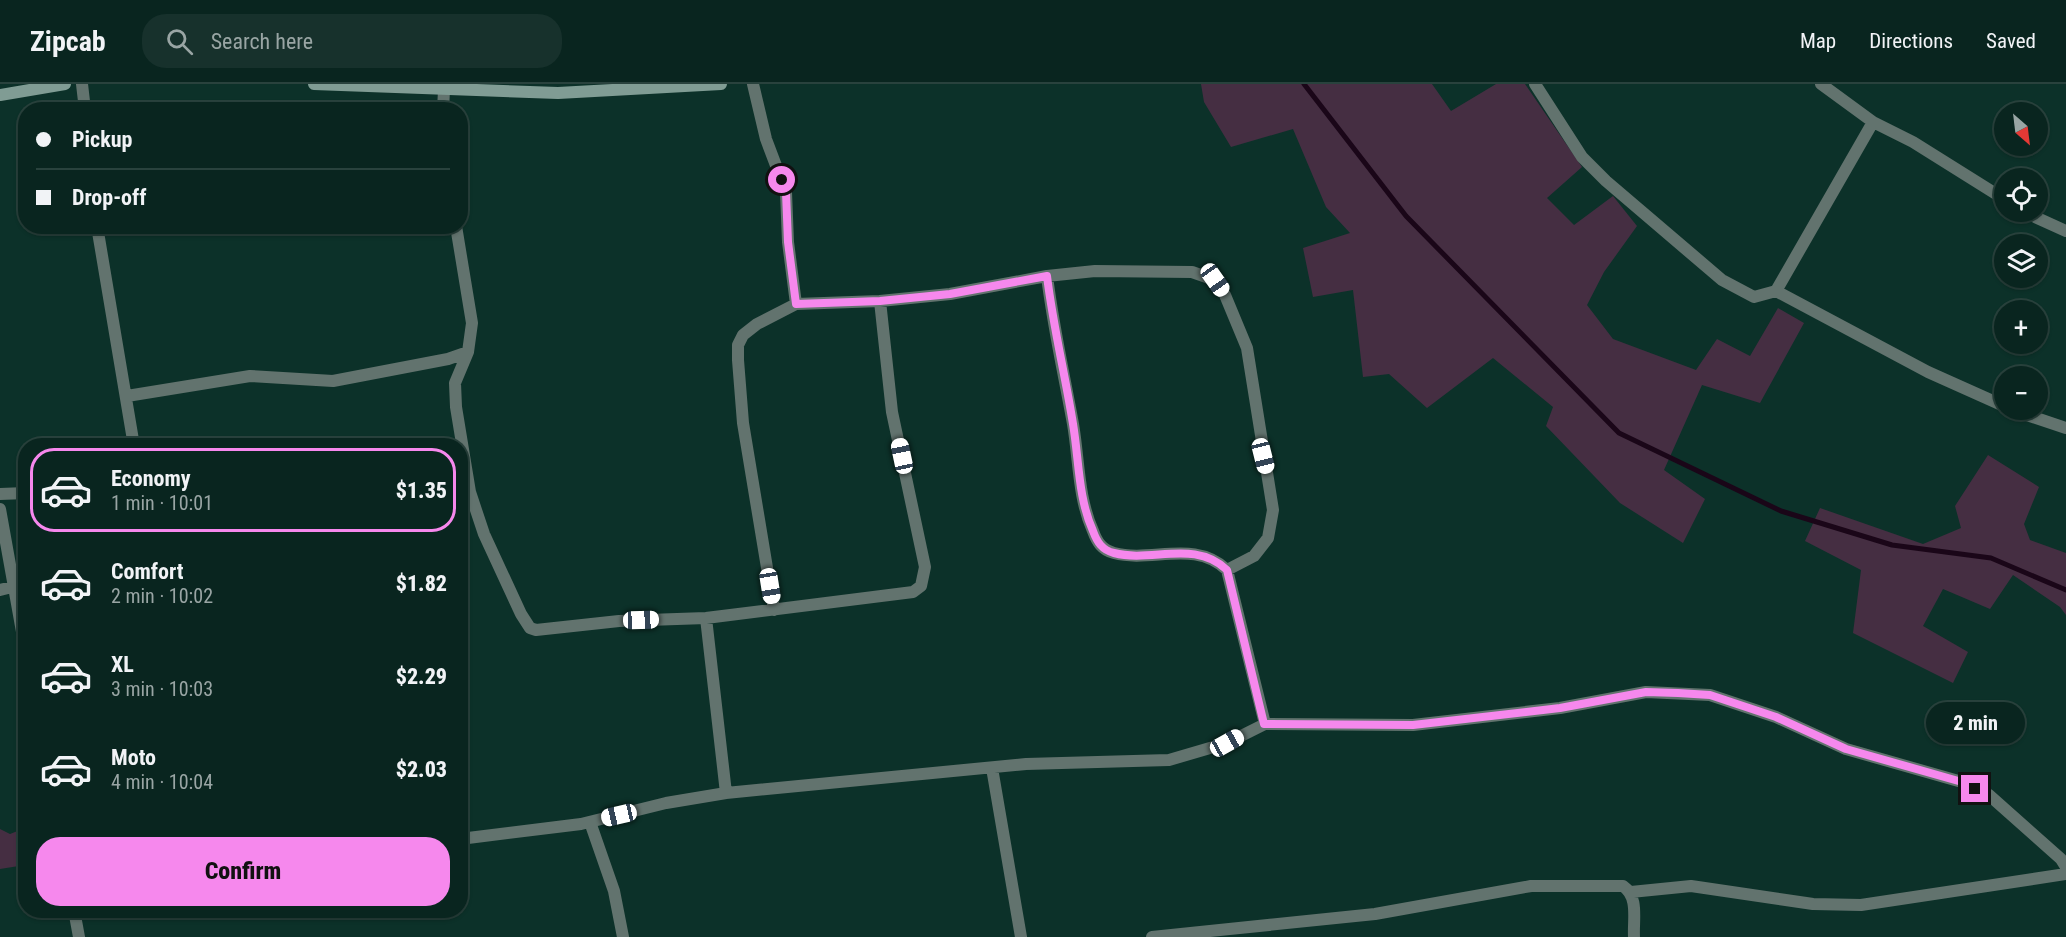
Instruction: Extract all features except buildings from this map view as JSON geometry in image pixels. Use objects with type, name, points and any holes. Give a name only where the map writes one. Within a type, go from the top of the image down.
[{"type":"street","points":[[0,95],[65,84]]},
{"type":"street","points":[[82,84],[84,102]]},
{"type":"street","points":[[314,84],[444,90],[522,88],[624,91],[722,84]]},
{"type":"street","points":[[753,84],[766,139],[786,192],[788,242],[796,304]]},
{"type":"street","points":[[1534,84],[1582,157],[1606,181],[1722,280],[1754,297],[1776,291],[1928,372],[1994,402]]},
{"type":"street","points":[[1821,84],[1873,122],[1912,142],[1994,193]]},
{"type":"street","points":[[443,102],[444,90]]},
{"type":"street","points":[[1776,291],[1873,122]]},
{"type":"street","points":[[2046,222],[2066,231]]},
{"type":"street","points":[[98,234],[133,438]]},
{"type":"street","points":[[457,234],[472,323],[468,351],[455,383],[461,438]]},
{"type":"street","points":[[774,610],[743,423],[738,345],[748,330],[796,304],[880,301],[950,294],[1047,276],[1095,271],[1192,272],[1215,280],[1226,295],[1247,348],[1273,510],[1268,538],[1254,556],[1227,570]]},
{"type":"street","points":[[1047,276],[1080,478],[1092,530],[1101,547],[1114,553],[1182,553],[1215,559],[1227,570],[1264,724]]},
{"type":"street","points":[[468,480],[484,534],[525,623],[536,630],[619,621],[706,618],[913,592],[921,586],[925,567],[892,412],[880,301]]},
{"type":"street","points":[[127,396],[250,376],[333,381],[448,359],[468,351]]},
{"type":"street","points":[[2042,420],[2066,428]]},
{"type":"street","points":[[0,494],[18,493]]},
{"type":"street","points":[[0,509],[6,588],[18,628]]},
{"type":"street","points":[[706,618],[726,793]]},
{"type":"street","points":[[468,838],[590,822],[666,803],[726,793],[1026,764],[1169,760],[1227,743],[1264,724],[1413,725],[1560,708],[1646,692],[1710,695],[1776,717],[1846,749],[1962,782],[1989,795],[2061,859],[2066,867]]},
{"type":"street","points":[[992,768],[1021,937]]},
{"type":"street","points":[[590,822],[614,891],[623,937]]},
{"type":"street","points":[[1631,892],[1691,886],[1813,904],[1861,905],[2066,874]]},
{"type":"street","points":[[1152,937],[1375,914],[1531,886],[1623,886],[1631,892],[1634,902],[1634,937]]},
{"type":"street","points":[[76,918],[80,937]]},
{"type":"street","points":[[1272,925],[1277,937]]},
{"type":"shaded area","points":[[1201,84],[1432,84],[1451,111],[1496,84],[1525,84],[1582,167],[1547,198],[1574,225],[1613,196],[1637,226],[1604,272],[1587,305],[1613,339],[1696,370],[1717,339],[1750,356],[1778,308],[1804,323],[1760,403],[1702,385],[1664,470],[1705,499],[1683,543],[1620,503],[1546,426],[1553,407],[1493,358],[1427,408],[1389,374],[1363,377],[1353,290],[1313,297],[1303,248],[1350,233],[1326,207],[1293,129],[1231,147],[1204,102]]},
{"type":"shaded area","points":[[1988,455],[2039,487],[2024,524],[2030,540],[2066,553],[2066,615],[2060,607],[2013,575],[1990,609],[1943,589],[1923,626],[1968,652],[1953,683],[1853,633],[1861,570],[1805,541],[1820,508],[1923,544],[1961,528],[1955,506]]},
{"type":"shaded area","points":[[0,829],[10,834],[18,831],[18,866],[0,869]]},
{"type":"waterway","points":[[1304,84],[1406,216],[1619,433],[1781,511],[1892,545],[1991,558],[2066,590]]},
{"type":"route","points":[[782,180],[786,192],[788,242],[796,304],[880,301],[950,294],[1047,276],[1054,330],[1077,448],[1080,478],[1092,530],[1101,547],[1114,553],[1136,555],[1182,553],[1215,559],[1227,570],[1264,724],[1413,725],[1560,708],[1646,692],[1710,695],[1776,717],[1846,749],[1962,782],[1975,789]]}]
